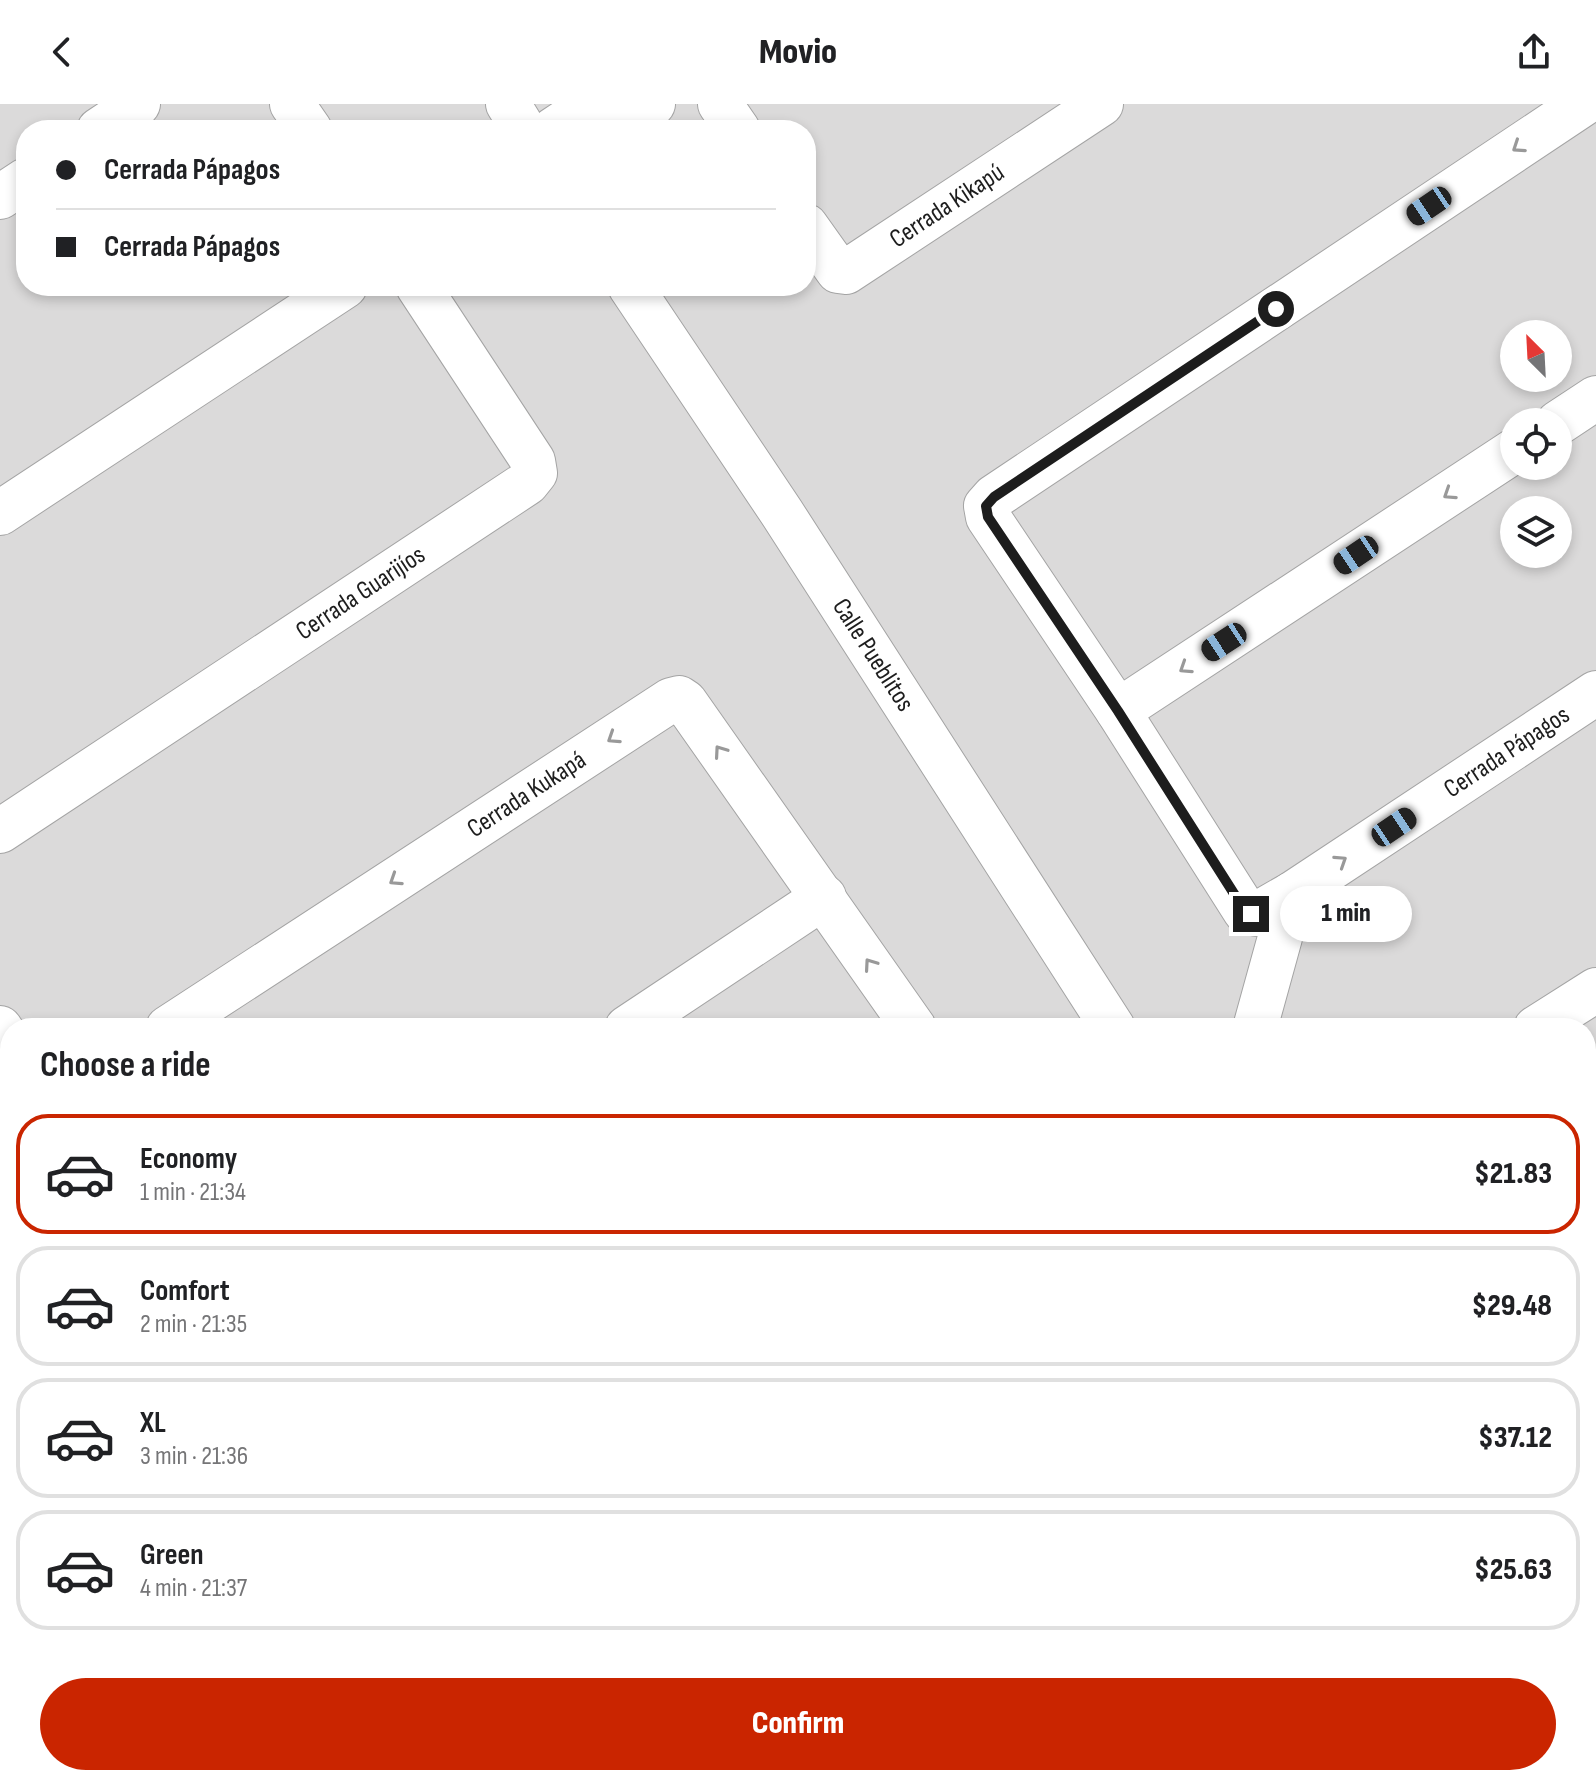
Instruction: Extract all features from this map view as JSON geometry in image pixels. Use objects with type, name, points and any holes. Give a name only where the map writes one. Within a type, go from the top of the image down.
[{"type":"street","points":[[114,120],[138,104]]},
{"type":"street","points":[[568,120],[592,104]]},
{"type":"street","points":[[629,120],[653,104]]},
{"type":"street","name":"Cerrada Kikapú","points":[[816,240],[838,271],[846,272],[1101,104]]},
{"type":"street","points":[[1275,904],[1245,911],[1118,711],[988,517],[986,506],[994,497],[1583,104]]},
{"type":"street","points":[[0,513],[330,296]]},
{"type":"street","name":"Cerrada Guarijíos","points":[[0,831],[527,483],[535,473],[533,461],[425,296]]},
{"type":"street","name":"Calle Pueblitos","points":[[637,296],[782,513],[1107,1018]]},
{"type":"street","points":[[1572,414],[1596,398]]},
{"type":"street","points":[[1118,711],[1500,460]]},
{"type":"street","name":"Cerrada Pápagos","points":[[1275,904],[1596,693]]},
{"type":"street","name":"Cerrada Kukapá","points":[[183,1018],[679,698],[685,702],[907,1018]]},
{"type":"street","points":[[642,1018],[824,897]]},
{"type":"street","points":[[1232,1018],[1275,904]]},
{"type":"street","points":[[1257,1018],[1275,904]]},
{"type":"street","points":[[1552,1018],[1596,990]]},
{"type":"shaded area","points":[[0,104],[1596,104],[1596,1018],[0,1018]]},
{"type":"route","points":[[1251,914],[1245,911],[1118,711],[988,517],[986,506],[994,497],[1276,309]]}]
